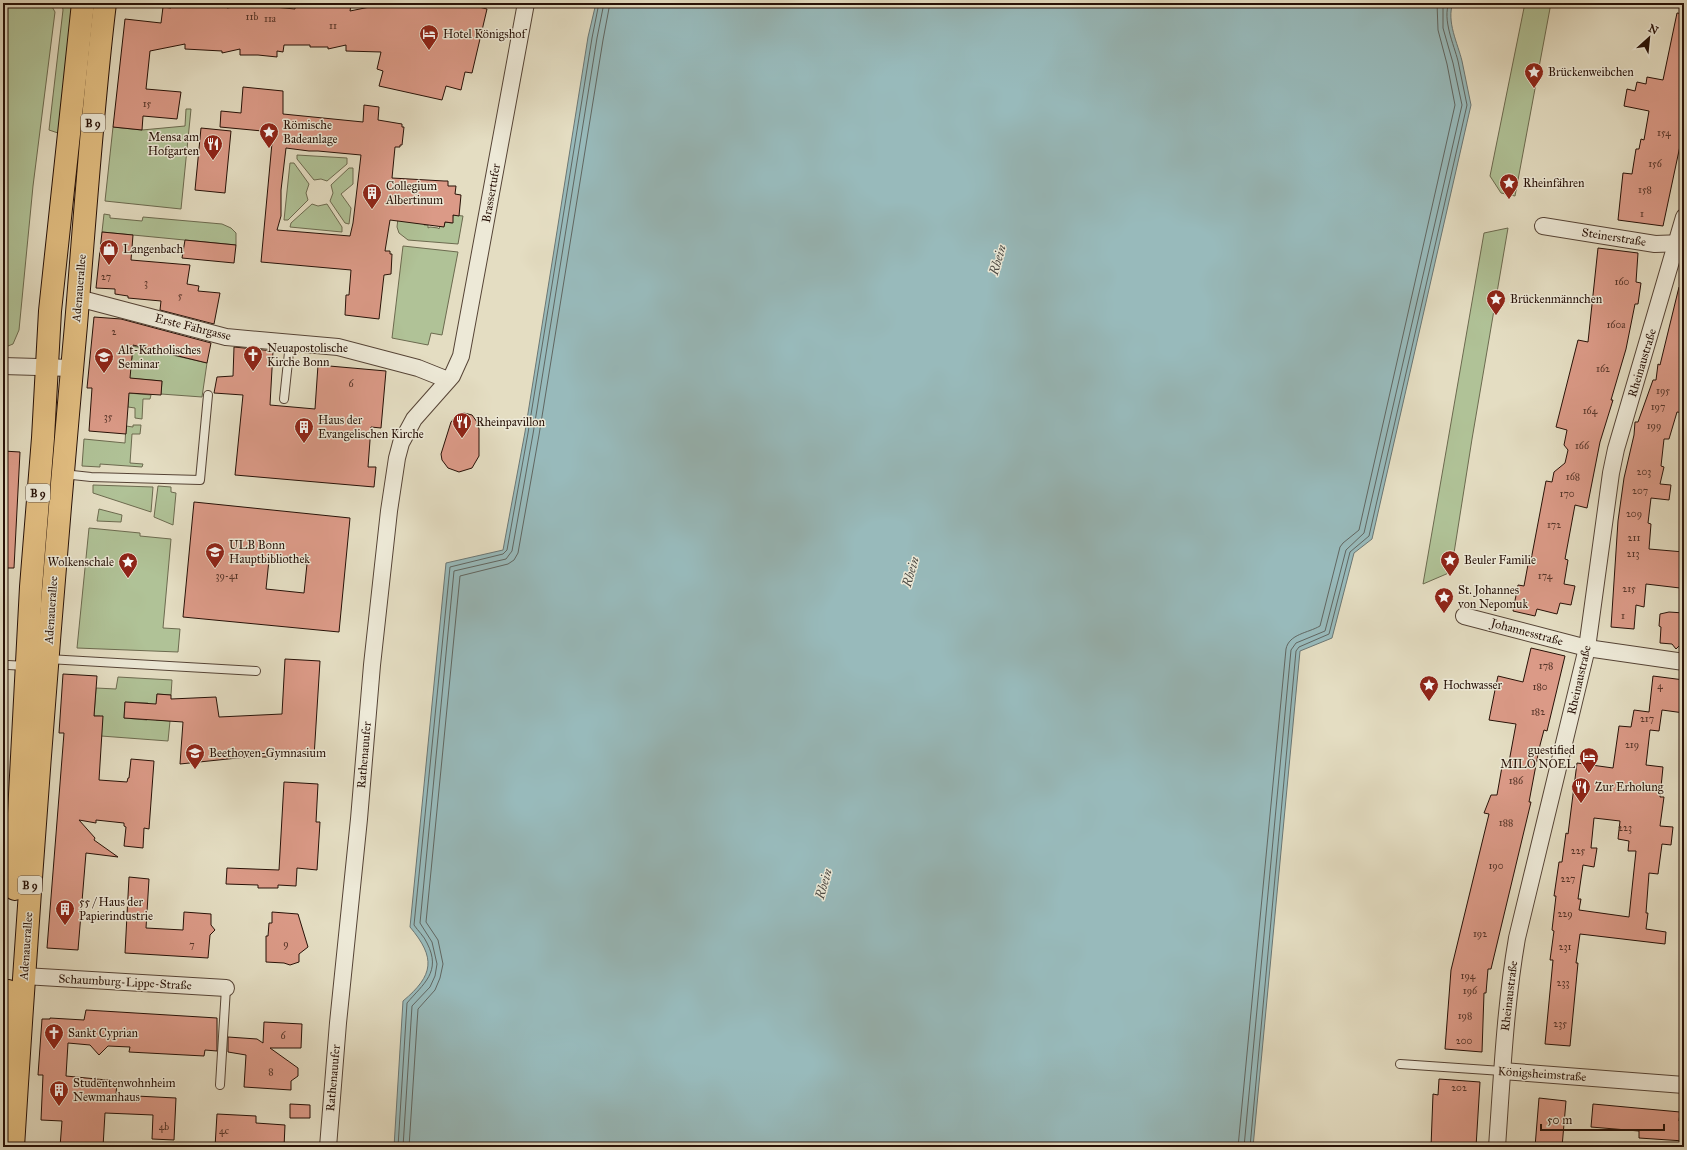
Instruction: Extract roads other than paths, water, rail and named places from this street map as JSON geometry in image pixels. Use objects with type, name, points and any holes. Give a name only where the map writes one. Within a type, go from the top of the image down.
[{"type":"main road","points":[[84,3],[100,40]]},
{"type":"main road","name":"Adenauerallee","points":[[3,1052],[14,917],[31,587],[43,438],[46,367],[51,304],[84,3]]},
{"type":"main road","name":"Adenauerallee","points":[[13,1147],[24,976],[27,664],[62,474],[100,40],[105,3]]},
{"type":"street","name":"Brassertufer","points":[[448,380],[455,370],[461,356],[526,3]]},
{"type":"street","name":"Rheinaustraße","points":[[1497,1147],[1507,1006],[1517,938],[1587,648],[1611,473],[1616,449],[1681,242],[1684,217]]},
{"type":"street","name":"Steinerstraße","points":[[1543,226],[1655,244],[1681,242]]},
{"type":"street","name":"Erste Fährgasse","points":[[78,298],[226,337],[290,344],[338,346],[418,368],[448,380]]},
{"type":"street","points":[[3,366],[72,368]]},
{"type":"street","name":"Rathenauufer","points":[[328,1147],[338,1023],[359,819],[372,665],[389,511],[397,458],[401,443],[414,419],[448,380]]},
{"type":"street","name":"Johannesstraße","points":[[1464,616],[1587,648],[1684,662]]},
{"type":"street","name":"Schaumburg-Lippe-Straße","points":[[24,976],[226,988]]},
{"type":"street","name":"Königsheimstraße","points":[[1502,1071],[1684,1085]]},
{"type":"lane","points":[[284,399],[290,344]]},
{"type":"lane","points":[[62,474],[91,477],[200,480],[208,395]]},
{"type":"lane","points":[[27,664],[256,671]]},
{"type":"lane","points":[[220,1085],[226,988]]},
{"type":"lane","name":"Königsheimstraße","points":[[1400,1064],[1502,1071]]},
{"type":"water","name":"Rhein","points":[[596,3],[1453,3],[1451,17],[1453,32],[1462,61],[1471,105],[1372,539],[1354,553],[1332,638],[1300,651],[1253,1147],[394,1147],[403,1001],[421,983],[428,966],[424,948],[410,927],[446,563],[503,550],[525,432],[588,37]]},
{"type":"place","name":"Hotel Königshof","points":[[429,51]]},
{"type":"place","name":"Brückenweibchen","points":[[1534,89]]},
{"type":"place","name":"Römische Badeanlage","points":[[269,149]]},
{"type":"place","name":"Mensa am Hofgarten","points":[[213,161]]},
{"type":"place","name":"Rheinfähren","points":[[1509,200]]},
{"type":"place","name":"Collegium Albertinum","points":[[372,210]]},
{"type":"place","name":"Langenbach","points":[[109,266]]},
{"type":"place","name":"Brückenmännchen","points":[[1496,316]]},
{"type":"place","name":"Neuapostolische Kirche Bonn","points":[[253,372]]},
{"type":"place","name":"Alt-Katholisches Seminar","points":[[104,374]]},
{"type":"place","name":"Rheinpavillon","points":[[462,439]]},
{"type":"place","name":"Haus der Evangelischen Kirche","points":[[304,444]]},
{"type":"place","name":"ULB Bonn Hauptbibliothek","points":[[215,569]]},
{"type":"place","name":"Beuler Familie","points":[[1450,577]]},
{"type":"place","name":"Wolkenschale","points":[[128,579]]},
{"type":"place","name":"St. Johannes von Nepomuk","points":[[1444,614]]},
{"type":"place","name":"Hochwasser","points":[[1429,702]]},
{"type":"place","name":"Beethoven-Gymnasium","points":[[195,770]]},
{"type":"place","name":"guestified MILO NOEL","points":[[1589,774]]},
{"type":"place","name":"Zur Erholung","points":[[1581,804]]},
{"type":"place","name":"55 / Haus der Papierindustrie","points":[[65,926]]},
{"type":"place","name":"Sankt Cyprian","points":[[54,1050]]},
{"type":"place","name":"Studentenwohnheim Newmanhaus","points":[[59,1107]]}]
